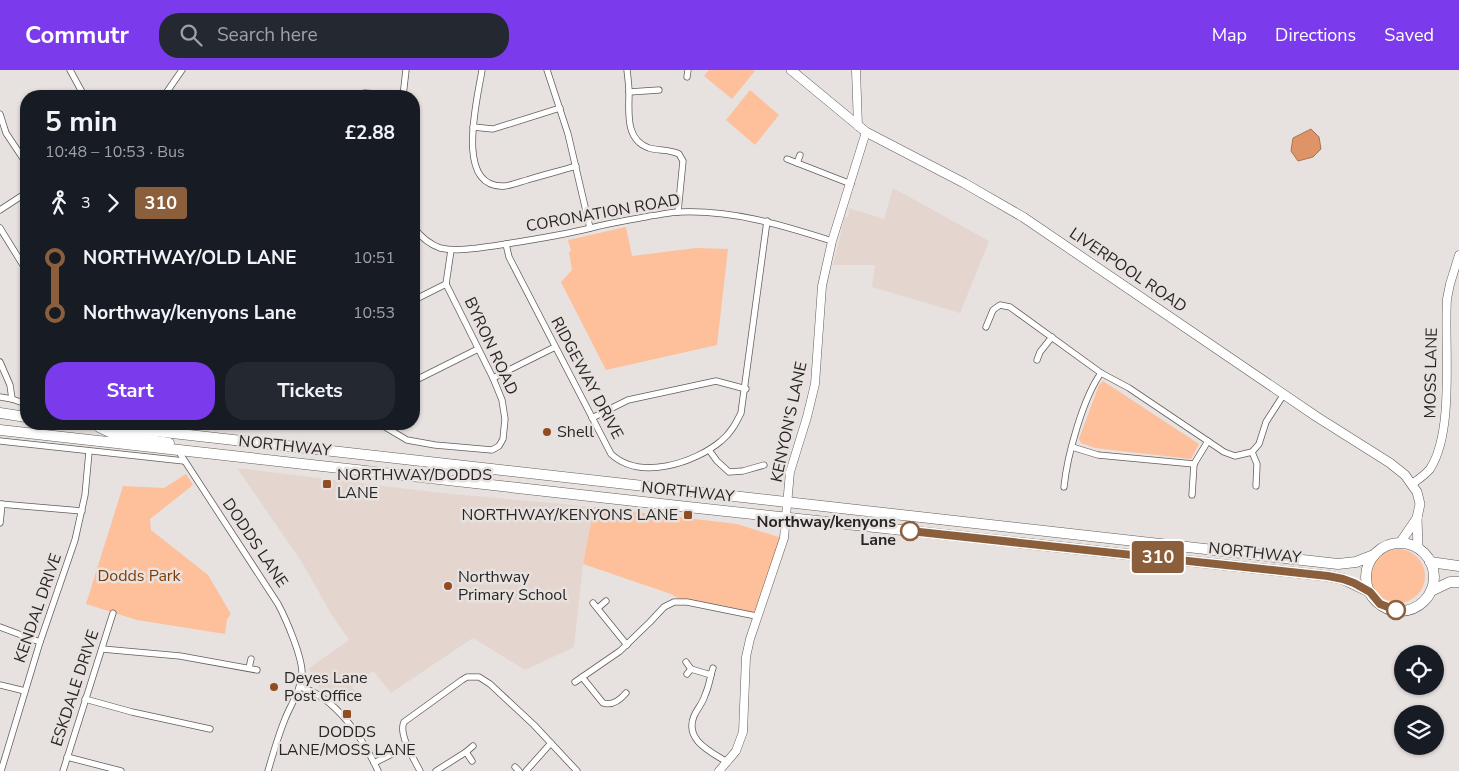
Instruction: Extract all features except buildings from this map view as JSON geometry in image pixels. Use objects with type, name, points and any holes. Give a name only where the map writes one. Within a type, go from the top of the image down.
[{"type":"highway","points":[[0,413],[20,415]]},
{"type":"highway","name":"NORTHWAY","points":[[0,430],[786,518],[1328,576],[1343,579],[1370,592]]},
{"type":"highway","points":[[106,430],[116,435],[163,441],[177,449]]},
{"type":"highway","name":"NORTHWAY","points":[[144,430],[1338,564],[1356,562],[1374,555]]},
{"type":"highway","points":[[1400,543],[1409,544],[1425,554],[1433,570],[1434,580],[1424,600],[1417,606],[1405,610],[1396,610],[1380,604],[1370,592],[1366,580],[1367,569],[1374,555],[1386,546],[1400,543]]},
{"type":"highway","points":[[1430,562],[1459,566]]},
{"type":"highway","points":[[1430,591],[1450,582],[1459,582]]},
{"type":"main road","name":"LIVERPOOL ROAD","points":[[791,70],[866,132],[1023,217],[1284,394],[1375,452],[1404,475],[1418,492],[1420,504],[1417,518],[1418,548]]},
{"type":"main road","points":[[1400,543],[1417,518]]},
{"type":"street","points":[[70,70],[81,90]]},
{"type":"street","points":[[168,90],[182,70]]},
{"type":"street","points":[[404,90],[406,70]]},
{"type":"street","points":[[482,70],[473,127],[472,152],[479,174],[490,184],[505,186],[576,166]]},
{"type":"street","points":[[547,70],[576,166],[590,228]]},
{"type":"street","points":[[627,70],[629,92],[628,119],[631,131],[639,142],[648,148],[670,150],[680,154],[683,161],[678,212]]},
{"type":"street","points":[[687,78],[688,70]]},
{"type":"street","points":[[856,70],[858,126]]},
{"type":"street","points":[[629,92],[659,90]]},
{"type":"street","points":[[473,127],[493,128],[560,108]]},
{"type":"street","points":[[0,114],[6,133],[20,154]]},
{"type":"street","name":"KENYON'S LANE","points":[[719,771],[736,751],[743,732],[746,657],[756,616],[782,543],[791,464],[807,417],[815,384],[822,286],[832,241],[866,132]]},
{"type":"street","points":[[798,163],[800,155]]},
{"type":"street","points":[[787,159],[851,184]]},
{"type":"street","points":[[0,210],[20,197]]},
{"type":"street","name":"CORONATION ROAD","points":[[420,236],[430,244],[451,250],[506,244],[604,224],[678,212],[719,212],[767,221],[832,241]]},
{"type":"street","name":"RIDGEWAY DRIVE","points":[[506,244],[510,257],[555,347],[611,454],[618,461],[626,464],[641,467],[666,466],[708,450],[729,433],[742,413],[767,221]]},
{"type":"street","points":[[0,228],[20,260]]},
{"type":"street","name":"BYRON ROAD","points":[[390,430],[407,440],[434,445],[492,450],[499,446],[503,439],[505,419],[502,400],[446,284],[451,250]]},
{"type":"street","name":"MOSS LANE","points":[[1412,484],[1431,467],[1444,430],[1447,299],[1459,255]]},
{"type":"street","points":[[420,297],[446,284]]},
{"type":"street","points":[[986,327],[993,310],[1000,304],[1010,307],[1101,373],[1130,388],[1208,442],[1224,452],[1235,456],[1252,452],[1259,444],[1266,422],[1284,394]]},
{"type":"street","points":[[1036,360],[1052,337]]},
{"type":"street","points":[[493,378],[555,347]]},
{"type":"street","points":[[420,378],[478,349]]},
{"type":"street","points":[[0,362],[10,385],[12,399]]},
{"type":"street","points":[[1064,487],[1066,467],[1072,447],[1093,385],[1101,373]]},
{"type":"street","points":[[592,418],[628,400],[716,381],[746,389]]},
{"type":"street","points":[[0,397],[20,402]]},
{"type":"street","name":"DODDS LANE","points":[[167,430],[184,461],[284,614],[301,664],[300,687]]},
{"type":"street","points":[[0,441],[184,461]]},
{"type":"street","points":[[1192,495],[1194,464],[1208,442]]},
{"type":"street","points":[[1072,447],[1098,455],[1194,464]]},
{"type":"street","points":[[708,450],[730,472],[743,471],[764,465]]},
{"type":"street","name":"KENDAL DRIVE","points":[[1,771],[40,642],[75,540],[82,511],[90,452]]},
{"type":"street","points":[[1252,452],[1257,464],[1256,486]]},
{"type":"street","points":[[0,523],[1,504],[82,511]]},
{"type":"street","points":[[598,608],[606,601]]},
{"type":"street","points":[[575,682],[616,655],[664,607],[674,602],[687,602],[756,616]]},
{"type":"street","points":[[593,603],[627,645]]},
{"type":"street","name":"ESKDALE DRIVE","points":[[62,771],[113,613]]},
{"type":"street","points":[[0,627],[40,642]]},
{"type":"street","points":[[102,649],[180,656],[257,670]]},
{"type":"street","points":[[249,668],[251,659]]},
{"type":"street","points":[[686,662],[689,671],[711,675]]},
{"type":"street","points":[[713,668],[705,696],[693,718],[692,730],[702,746],[727,762]]},
{"type":"street","points":[[420,771],[402,730],[404,722],[408,717],[462,680],[473,677],[479,677],[490,684],[514,705],[576,771]]},
{"type":"street","points":[[582,677],[603,703],[612,704],[624,696],[626,704]]},
{"type":"street","points":[[0,685],[25,691]]},
{"type":"street","points":[[268,771],[281,729],[300,687],[319,695],[350,723],[362,740],[378,771]]},
{"type":"street","points":[[86,699],[132,712],[210,729]]},
{"type":"street","points":[[526,771],[551,744]]},
{"type":"street","points":[[374,763],[408,746]]},
{"type":"street","points":[[436,771],[474,746]]},
{"type":"street","points":[[466,752],[472,761]]},
{"type":"street","points":[[67,756],[121,771]]},
{"type":"shaded area","points":[[1311,129],[1319,137],[1321,149],[1313,157],[1298,161],[1291,151],[1293,138]]},
{"type":"shaded area","points":[[893,188],[989,241],[960,313],[872,287],[875,265],[833,265],[845,216],[848,217],[849,208],[884,219]]},
{"type":"shaded area","name":"Northway Primary School","points":[[237,468],[433,492],[594,507],[583,564],[574,647],[525,670],[473,638],[391,693],[373,671],[352,687],[355,691],[337,704],[319,687],[312,677],[309,668],[349,640],[331,614],[303,564]]},
{"type":"green space","points":[[709,70],[755,71],[732,99],[704,76]]},
{"type":"green space","points":[[750,90],[779,115],[755,145],[726,120]]},
{"type":"green space","points":[[626,227],[632,256],[696,248],[728,249],[717,345],[606,370],[561,282],[572,270],[569,252],[571,251],[568,240]]},
{"type":"green space","points":[[1103,381],[1199,444],[1191,459],[1095,448],[1081,443],[1079,439],[1099,385]]},
{"type":"green space","name":"Dodds Park","points":[[186,474],[193,485],[150,519],[151,530],[208,575],[231,614],[227,619],[225,634],[137,620],[86,604],[123,486],[164,488]]},
{"type":"green space","points":[[594,507],[737,524],[782,538],[755,613],[731,607],[681,600],[671,594],[583,564]]},
{"type":"green space","points":[[1393,549],[1403,549],[1413,553],[1421,561],[1425,576],[1421,591],[1413,599],[1403,603],[1393,603],[1383,599],[1375,591],[1371,581],[1371,571],[1375,561],[1383,553]]},
{"type":"bus line","name":"310","points":[[910,531],[1328,576],[1354,583],[1370,592],[1380,604],[1396,610]]},
{"type":"place","name":"Shell","points":[[547,432]]},
{"type":"place","name":"NORTHWAY/DODDS LANE","points":[[327,484]]},
{"type":"place","name":"NORTHWAY/KENYONS LANE","points":[[688,515]]},
{"type":"place","name":"Northway/kenyons Lane","points":[[910,531]]},
{"type":"place","name":"Northway Primary School","points":[[448,586]]},
{"type":"place","name":"Deyes Lane Post Office","points":[[274,687]]},
{"type":"place","name":"DODDS LANE/MOSS LANE","points":[[347,714]]}]
